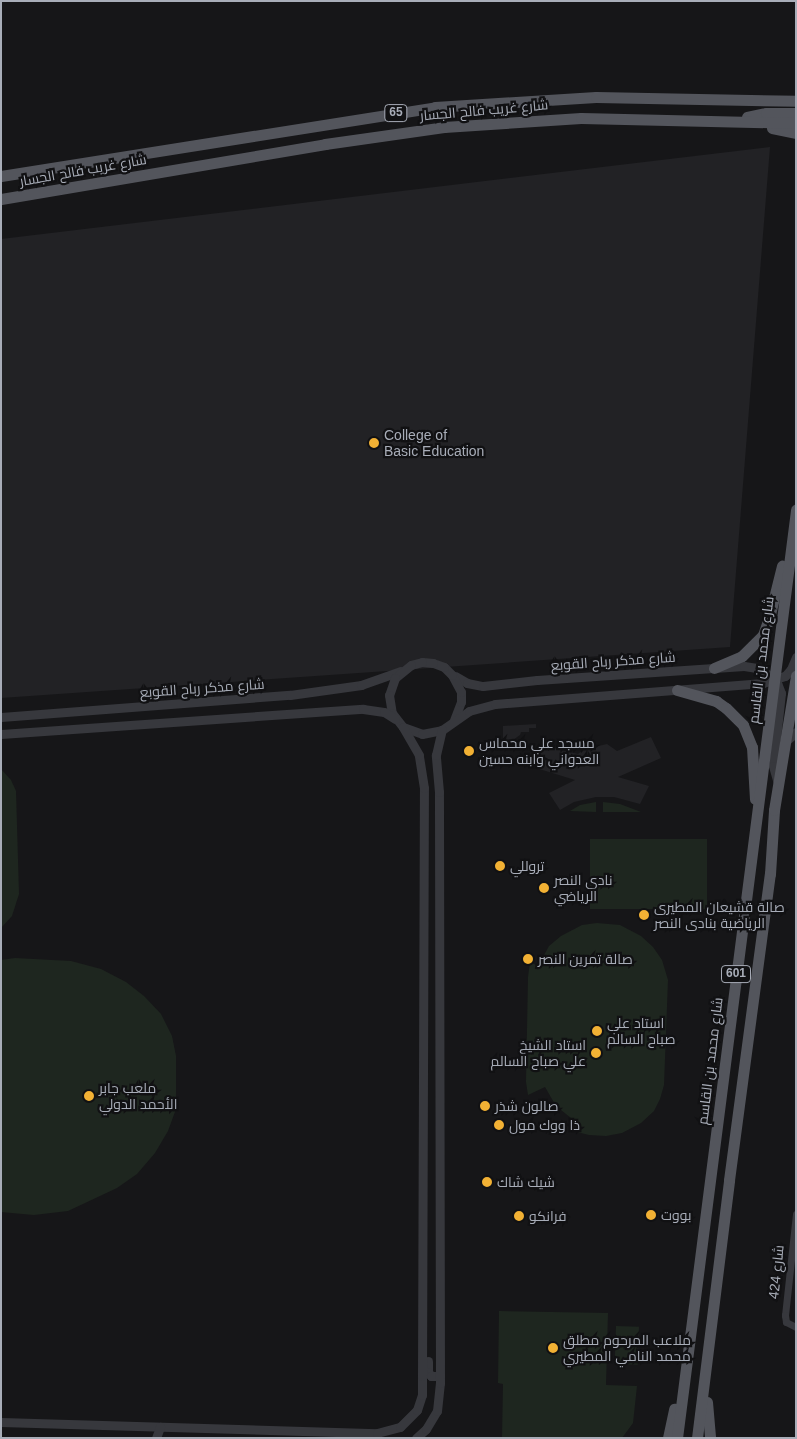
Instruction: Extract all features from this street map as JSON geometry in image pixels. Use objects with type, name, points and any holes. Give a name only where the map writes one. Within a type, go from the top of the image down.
[{"type":"main road","points":[[739,100],[796,95]]},
{"type":"main road","name":"شارع غريب فالح الجسار","points":[[1,176],[435,107],[596,97],[796,101]]},
{"type":"main road","points":[[736,120],[766,113],[796,113]]},
{"type":"main road","name":"شارع غريب فالح الجسار","points":[[1,199],[325,144],[444,127],[582,118],[736,120],[796,123]]},
{"type":"main road","points":[[736,120],[796,133]]},
{"type":"main road","name":"شارع محمد بن القاسم","points":[[677,1438],[789,550],[796,510]]},
{"type":"main road","points":[[714,668],[742,656],[763,635],[777,582],[789,550]]},
{"type":"main road","name":"601","points":[[697,1438],[730,1171],[769,887],[773,822],[796,676]]},
{"type":"main road","points":[[677,690],[716,702],[726,708],[743,725],[752,747],[753,790],[757,809]]},
{"type":"main road","points":[[668,1438],[679,1388],[688,1362]]},
{"type":"main road","points":[[704,1382],[710,1438]]},
{"type":"street","points":[[1,734],[363,709],[384,712],[400,723],[422,734],[442,730],[454,720],[477,708],[495,704],[749,686],[774,680],[788,673],[796,657]]},
{"type":"street","points":[[1,1422],[144,1431],[160,1427],[377,1433],[400,1427],[412,1417],[422,1395],[424,777],[415,745],[392,712],[389,695],[395,678],[401,671],[411,665],[428,663],[444,667],[452,675],[461,692],[461,702],[454,720]]},
{"type":"street","name":"شارع مذكر رباح القوبع","points":[[452,675],[467,683],[483,686],[537,680],[714,668],[756,668],[767,672],[774,680]]},
{"type":"street","name":"شارع مذكر رباح القوبع","points":[[1,717],[290,695],[361,685],[401,671]]},
{"type":"street","points":[[774,680],[781,693],[773,770],[779,786]]},
{"type":"street","points":[[416,1438],[426,1429],[437,1411],[440,1376],[439,792],[436,754],[442,730]]},
{"type":"street","points":[[785,742],[796,732]]},
{"type":"street","points":[[423,1103],[433,1105],[440,1103]]},
{"type":"street","name":"شارع 424","points":[[796,1214],[784,1315],[786,1322],[796,1327]]},
{"type":"street","points":[[422,1304],[427,1315],[428,1372],[431,1376],[440,1376]]},
{"type":"street","points":[[156,1438],[160,1427]]},
{"type":"shaded area","name":"College of Basic Education","points":[[770,147],[730,647],[1,698],[1,239]]},
{"type":"shaded area","points":[[536,724],[536,728],[529,728],[529,732],[521,732],[520,735],[510,742],[503,742],[503,726]]},
{"type":"shaded area","points":[[651,737],[661,758],[618,777],[649,786],[640,804],[614,797],[596,797],[574,802],[560,810],[549,793],[575,780],[536,768],[542,745],[578,754],[589,745],[590,748],[607,744],[617,751]]},
{"type":"shaded area","points":[[1,769],[11,780],[16,791],[19,894],[12,916],[1,928]]},
{"type":"shaded area","points":[[596,802],[596,812],[570,811],[580,805]]},
{"type":"shaded area","points":[[603,802],[620,804],[641,812],[603,812]]},
{"type":"shaded area","points":[[590,839],[707,839],[707,909],[590,909]]},
{"type":"shaded area","name":"استاد الشيخ علي صباح السالم","points":[[597,923],[620,925],[641,936],[653,947],[662,960],[668,980],[664,1085],[660,1099],[654,1111],[641,1123],[622,1133],[606,1136],[589,1135],[573,1131],[576,1122],[556,1106],[545,1087],[528,1095],[526,1082],[530,962],[538,966],[549,946],[561,936],[582,925]]},
{"type":"shaded area","name":"ملعب جابر الأحمد الدولي","points":[[15,958],[71,961],[101,969],[126,982],[144,996],[161,1014],[172,1036],[176,1056],[176,1109],[168,1131],[155,1153],[137,1174],[117,1188],[68,1211],[34,1215],[1,1212],[1,960]]},
{"type":"shaded area","name":"ملاعب المرحوم مطلق محمد النامي المطيري","points":[[499,1311],[608,1313],[606,1385],[637,1386],[633,1423],[622,1438],[502,1438],[503,1384],[498,1383]]},
{"type":"shaded area","points":[[616,1326],[639,1327],[638,1365],[615,1364]]},
{"type":"place","name":"College of Basic Education","points":[[374,443]]},
{"type":"place","name":"مسجد علي محماس العدواني وابنه حسين","points":[[469,751]]},
{"type":"place","name":"تروللي","points":[[500,866]]},
{"type":"place","name":"نادي النصر الرياضي","points":[[544,888]]},
{"type":"place","name":"صالة قشيعان المطيرى الرياضية بنادى النصر","points":[[644,915]]},
{"type":"place","name":"صالة تمرين النصر","points":[[528,959]]},
{"type":"place","name":"استاد علي صباح السالم","points":[[597,1031]]},
{"type":"place","name":"استاد الشيخ علي صباح السالم","points":[[596,1053]]},
{"type":"place","name":"ملعب جابر الأحمد الدولي","points":[[89,1096]]},
{"type":"place","name":"صالون شذر","points":[[485,1106]]},
{"type":"place","name":"ذا ووك مول","points":[[499,1125]]},
{"type":"place","name":"شيك شاك","points":[[487,1182]]},
{"type":"place","name":"بووت","points":[[651,1215]]},
{"type":"place","name":"فرانكو","points":[[519,1216]]},
{"type":"place","name":"ملاعب المرحوم مطلق محمد النامي المطيري","points":[[553,1348]]}]
